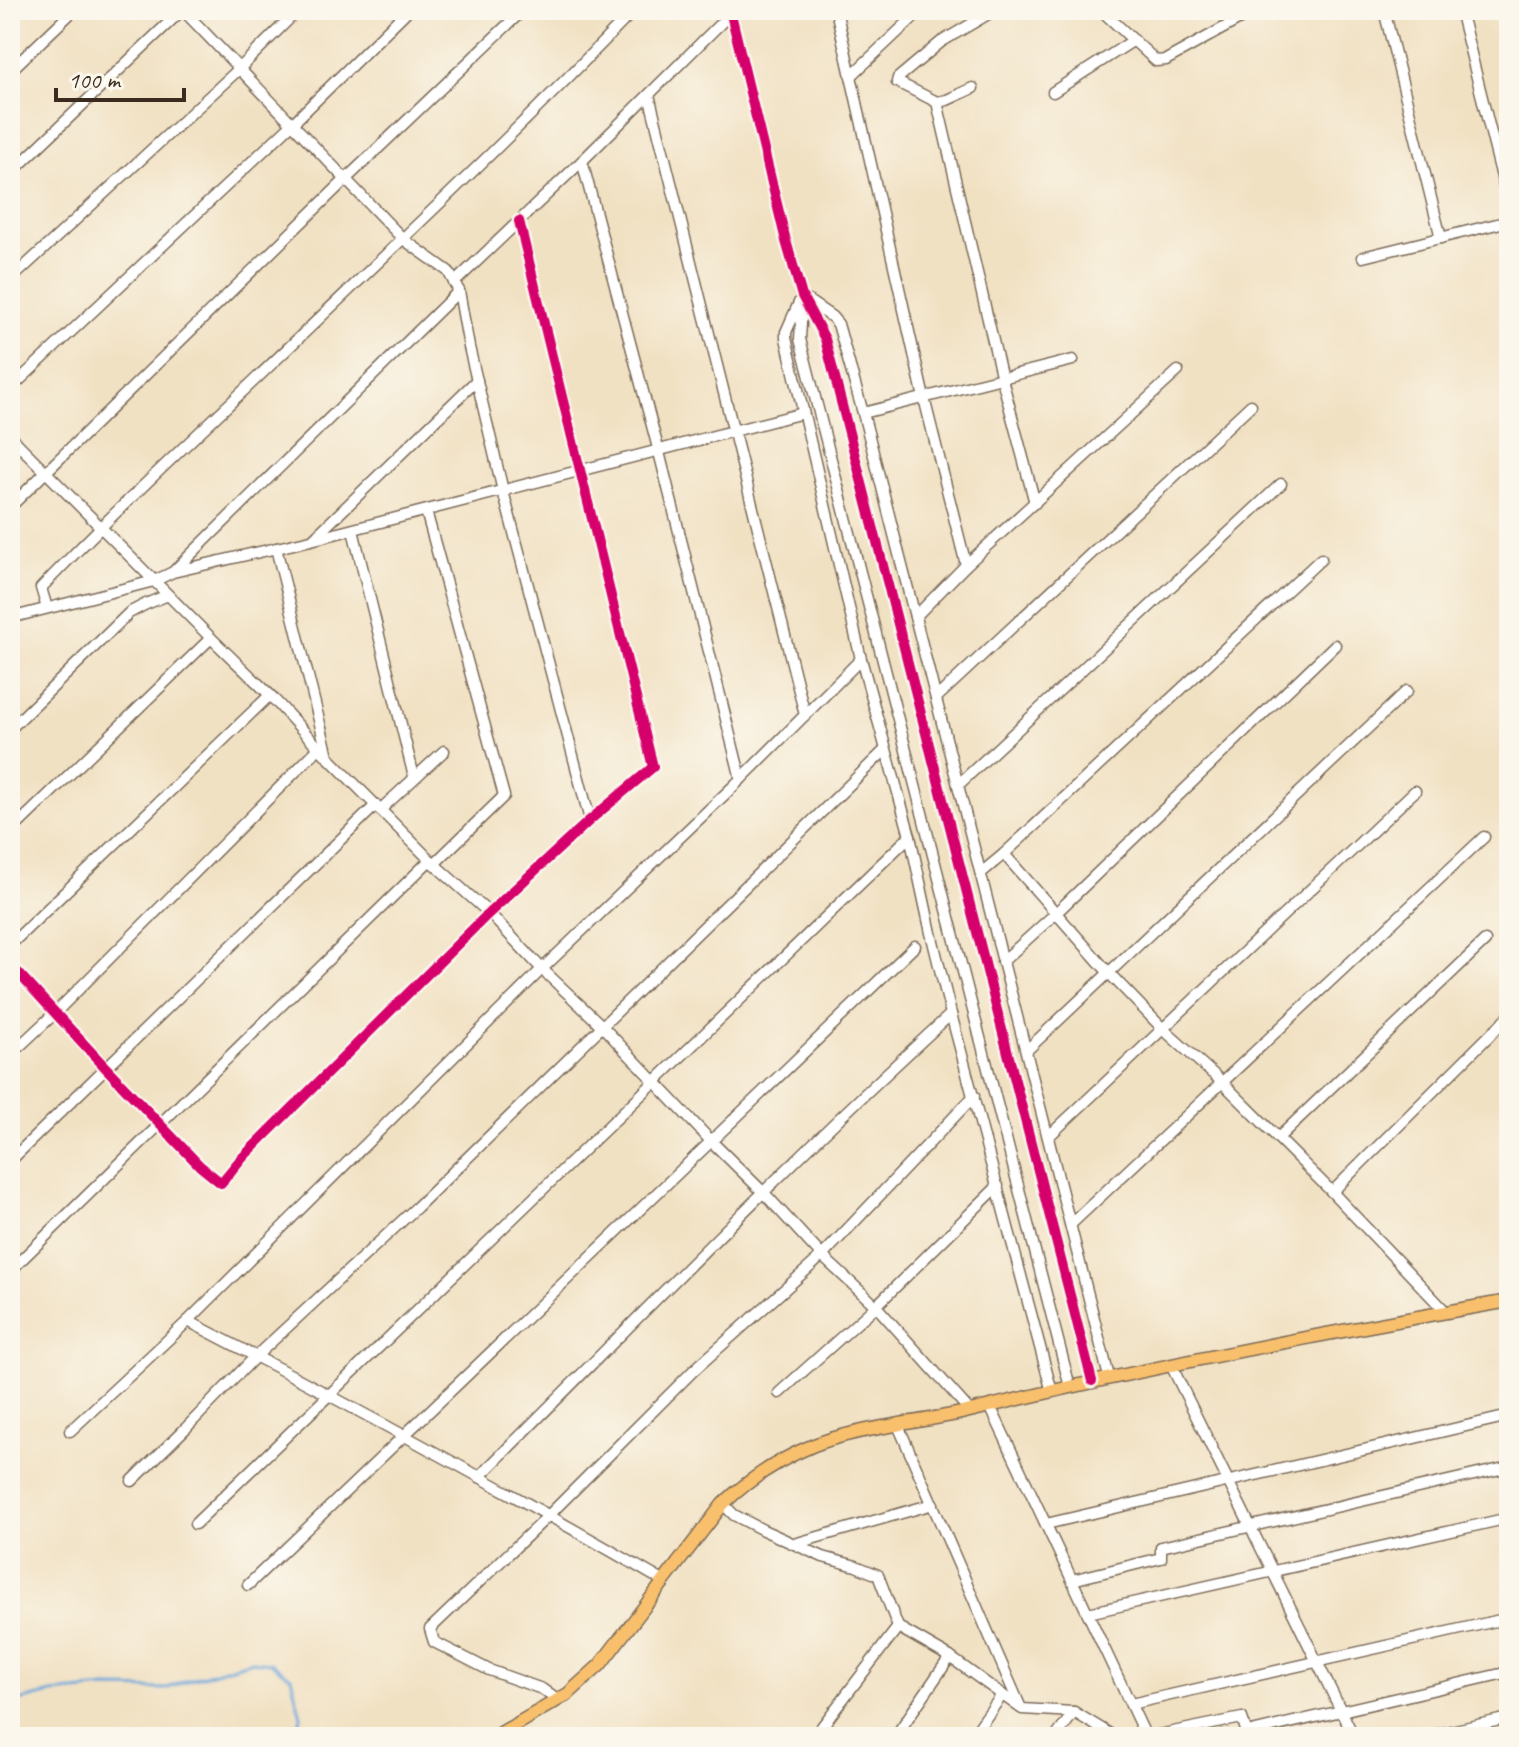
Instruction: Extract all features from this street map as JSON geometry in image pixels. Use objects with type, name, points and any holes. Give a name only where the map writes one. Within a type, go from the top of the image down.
[{"type":"main road","points":[[494,1737],[568,1694],[600,1665],[723,1504],[742,1486],[779,1462],[816,1444],[1109,1377],[1509,1301]]},
{"type":"street","points":[[10,71],[74,10]]},
{"type":"street","points":[[10,174],[182,10],[403,239],[448,271],[457,287],[503,491],[590,820]]},
{"type":"street","points":[[10,280],[239,69],[298,10]]},
{"type":"street","points":[[10,389],[292,124],[408,10]]},
{"type":"street","points":[[10,507],[523,10]]},
{"type":"street","points":[[47,608],[41,588],[100,527],[403,239],[634,10]]},
{"type":"street","points":[[836,10],[924,398],[966,565]]},
{"type":"street","points":[[851,76],[921,10]]},
{"type":"street","points":[[973,88],[937,102],[897,82],[941,42],[995,10]]},
{"type":"street","points":[[1101,10],[1156,61],[1166,60],[1256,10]]},
{"type":"street","points":[[1384,10],[1441,238]]},
{"type":"street","points":[[1460,10],[1509,205]]},
{"type":"street","points":[[173,572],[730,12]]},
{"type":"street","points":[[730,12],[773,192],[802,296],[825,339],[1092,1381]]},
{"type":"street","points":[[1053,92],[1134,40]]},
{"type":"street","points":[[649,95],[805,715]]},
{"type":"street","points":[[937,102],[1002,379],[1035,503]]},
{"type":"street","points":[[582,161],[741,779]]},
{"type":"street","points":[[10,964],[200,1166],[221,1183],[240,1160],[489,913],[653,767],[519,221]]},
{"type":"street","points":[[1363,257],[1509,221]]},
{"type":"street","points":[[802,296],[838,324],[1109,1377]]},
{"type":"street","points":[[802,296],[786,338],[803,413],[861,659],[910,836],[951,1014],[1052,1392]]},
{"type":"street","points":[[802,296],[800,339],[1070,1387]]},
{"type":"street","points":[[863,413],[1073,360]]},
{"type":"street","points":[[915,617],[966,565],[1178,371]]},
{"type":"street","points":[[311,540],[477,380]]},
{"type":"street","points":[[936,698],[1251,405]]},
{"type":"street","points":[[10,618],[154,581],[173,572],[353,530],[803,413]]},
{"type":"street","points":[[10,436],[270,695],[432,862],[489,913],[601,1025],[822,1256],[876,1306],[970,1411]]},
{"type":"street","points":[[958,785],[1281,484]]},
{"type":"street","points":[[10,1271],[504,796],[426,511]]},
{"type":"street","points":[[353,530],[414,777]]},
{"type":"street","points":[[276,548],[328,757]]},
{"type":"street","points":[[981,873],[1321,559]]},
{"type":"street","points":[[10,729],[129,613],[168,595]]},
{"type":"street","points":[[10,832],[211,638]]},
{"type":"street","points":[[1002,962],[1335,645]]},
{"type":"street","points":[[70,1431],[188,1321],[542,969],[741,779],[861,659]]},
{"type":"street","points":[[1027,1050],[1407,691]]},
{"type":"street","points":[[10,945],[270,695]]},
{"type":"street","points":[[10,1055],[319,748]]},
{"type":"street","points":[[132,1481],[256,1356],[417,1207],[885,750]]},
{"type":"street","points":[[10,1161],[378,808],[444,751]]},
{"type":"street","points":[[1048,1137],[1415,791]]},
{"type":"street","points":[[195,1524],[910,836]]},
{"type":"street","points":[[1071,1224],[1484,837]]},
{"type":"street","points":[[1004,854],[1163,1029],[1222,1082],[1446,1312]]},
{"type":"street","points":[[1278,1138],[1485,941]]},
{"type":"street","points":[[248,1585],[915,946]]},
{"type":"street","points":[[479,1477],[764,1193],[951,1014]]},
{"type":"street","points":[[1332,1192],[1509,1016]]},
{"type":"street","points":[[557,1700],[542,1689],[489,1670],[434,1642],[430,1629],[694,1370],[822,1256],[974,1096]]},
{"type":"street","points":[[779,1393],[876,1306],[998,1186]]},
{"type":"street","points":[[188,1321],[405,1435],[663,1581]]},
{"type":"street","points":[[1171,1365],[1354,1737]]},
{"type":"street","points":[[990,1406],[1147,1737],[1242,1718],[1247,1733],[1509,1672]]},
{"type":"street","points":[[1046,1524],[1509,1416]]},
{"type":"street","points":[[898,1425],[1022,1709]]},
{"type":"street","points":[[1072,1580],[1161,1558],[1161,1547],[1509,1467]]},
{"type":"street","points":[[723,1504],[734,1515],[794,1544],[878,1575],[898,1627],[950,1657],[1022,1709],[1074,1712],[1115,1737]]},
{"type":"street","points":[[794,1544],[933,1504]]},
{"type":"street","points":[[1088,1613],[1509,1518]]},
{"type":"street","points":[[1131,1704],[1509,1618]]},
{"type":"street","points":[[814,1737],[898,1627]]},
{"type":"street","points":[[895,1737],[950,1657]]},
{"type":"street","points":[[972,1737],[1002,1695]]},
{"type":"street","points":[[1056,1737],[1074,1712]]},
{"type":"street","points":[[1424,1737],[1509,1718]]},
{"type":"waterway","points":[[10,1703],[52,1693],[106,1688],[166,1689],[252,1661],[271,1663],[291,1677],[301,1716],[297,1737]]},
{"type":"cycle path","points":[[730,10],[786,241],[802,296],[825,339],[1092,1381]]},
{"type":"cycle path","points":[[10,964],[200,1166],[221,1183],[240,1160],[489,913],[653,767],[519,221]]}]
